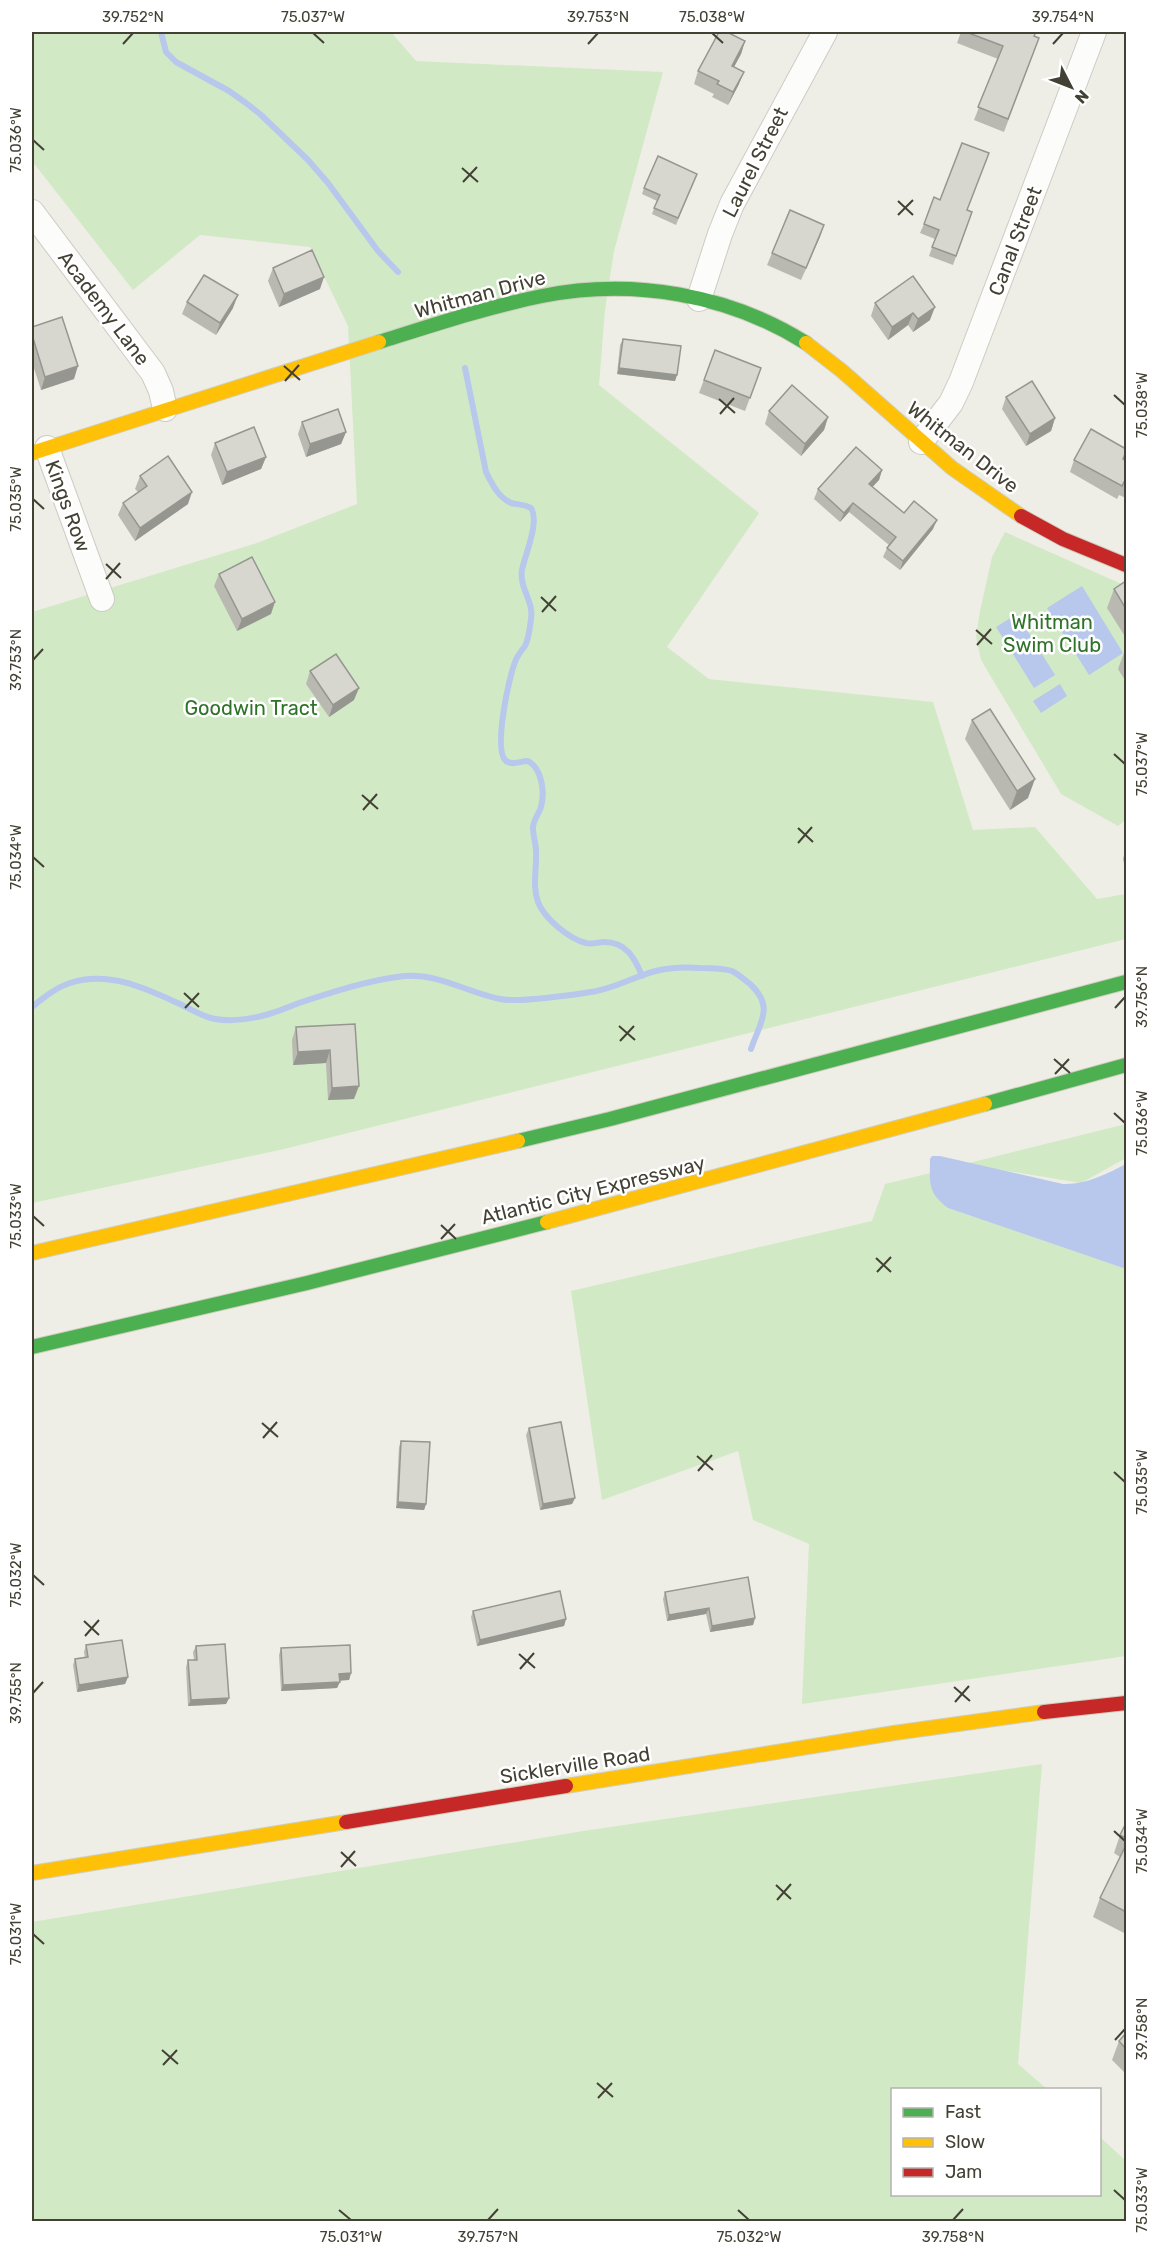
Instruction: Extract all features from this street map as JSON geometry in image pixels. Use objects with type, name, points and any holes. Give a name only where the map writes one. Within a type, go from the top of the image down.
[{"type":"main road","name":"Whitman Drive","points":[[39,450],[515,302],[596,289],[641,290],[699,299],[732,308],[788,332],[830,360],[921,442],[990,496],[1031,522],[1082,548],[1126,565]]},
{"type":"main road","points":[[32,1252],[212,1213],[610,1119],[1126,982]]},
{"type":"main road","name":"Atlantic City Expressway","points":[[32,1347],[368,1267],[683,1187],[1126,1065]]},
{"type":"main road","name":"Sicklerville Road","points":[[32,1874],[882,1734],[1040,1712],[1126,1703]]},
{"type":"street","name":"Laurel Street","points":[[699,299],[732,204],[825,32]]},
{"type":"street","name":"Canal Street","points":[[921,442],[951,403],[961,382],[1094,32]]},
{"type":"street","name":"Academy Lane","points":[[32,212],[153,373],[161,391],[165,409]]},
{"type":"street","name":"Kings Row","points":[[39,450],[102,599]]},
{"type":"green space","name":"Goodwin Tract","points":[[32,32],[391,32],[416,61],[663,72],[614,251],[605,310],[599,385],[759,513],[667,647],[709,679],[933,702],[973,830],[1035,827],[1097,899],[1126,894],[1126,939],[284,1149],[32,1203],[32,612],[257,543],[357,504],[348,326],[310,247],[200,235],[133,290],[32,161]]},
{"type":"green space","name":"Whitman Swim Club","points":[[1005,532],[1126,586],[1126,820],[1118,826],[1061,794],[981,660],[976,637],[980,611],[992,557]]},
{"type":"green space","points":[[1126,1124],[1126,1158],[1081,1183],[965,1164]]},
{"type":"green space","points":[[935,1172],[948,1208],[1126,1269],[1126,1656],[802,1704],[809,1544],[753,1520],[738,1451],[602,1500],[571,1291],[872,1221],[885,1184]]},
{"type":"green space","points":[[1042,1764],[1018,2064],[1046,2088],[891,2088],[891,2196],[1101,2196],[1101,2138],[1126,2161],[1126,2221],[32,2221],[32,1922],[583,1831]]},
{"type":"water","points":[[1082,586],[1123,653],[1089,675],[1047,608]]},
{"type":"water","points":[[1017,614],[1055,675],[1034,688],[996,627]]},
{"type":"water","points":[[1060,684],[1067,696],[1041,713],[1033,701]]},
{"type":"water","points":[[932,1156],[1063,1184],[1088,1181],[1126,1164],[1126,1269],[948,1208],[936,1197],[931,1187],[930,1159]]},
{"type":"building","points":[[719,32],[727,32],[745,41],[732,66],[744,72],[733,92],[717,84],[719,81],[698,71]]},
{"type":"building","points":[[966,32],[1036,32],[1034,36],[1039,38],[1008,119],[978,107],[1003,46]]},
{"type":"building","points":[[962,143],[989,153],[967,210],[972,212],[956,256],[932,247],[939,230],[924,224],[934,197],[940,200]]},
{"type":"building","points":[[658,156],[697,174],[678,218],[654,208],[660,195],[644,188]]},
{"type":"building","points":[[790,210],[824,225],[806,268],[772,253]]},
{"type":"building","points":[[312,250],[324,277],[284,294],[273,268]]},
{"type":"building","points":[[204,275],[238,295],[220,323],[187,302]]},
{"type":"building","points":[[913,276],[935,307],[918,319],[913,313],[892,327],[875,303]]},
{"type":"building","points":[[62,317],[78,366],[45,377],[32,335],[32,327]]},
{"type":"building","points":[[623,339],[681,346],[677,375],[619,368]]},
{"type":"building","points":[[715,350],[761,368],[750,398],[704,380]]},
{"type":"building","points":[[1032,381],[1055,418],[1030,434],[1006,397]]},
{"type":"building","points":[[792,385],[828,417],[805,444],[769,411]]},
{"type":"building","points":[[338,409],[346,432],[310,444],[302,422]]},
{"type":"building","points":[[254,427],[266,457],[227,472],[215,443]]},
{"type":"building","points":[[1091,429],[1126,449],[1123,459],[1126,461],[1126,483],[1124,482],[1122,486],[1074,460]]},
{"type":"building","points":[[856,447],[882,470],[869,484],[904,513],[914,501],[937,520],[903,561],[887,548],[896,537],[853,503],[844,513],[818,489]]},
{"type":"building","points":[[168,456],[192,492],[140,528],[123,503],[147,486],[140,476]]},
{"type":"building","points":[[252,557],[275,602],[242,619],[219,574]]},
{"type":"building","points":[[1126,581],[1126,609],[1114,589]]},
{"type":"building","points":[[336,654],[359,688],[333,705],[310,671]]},
{"type":"building","points":[[990,709],[1035,779],[1017,791],[972,720]]},
{"type":"building","points":[[355,1024],[359,1086],[332,1088],[330,1050],[298,1052],[296,1027]]},
{"type":"building","points":[[561,1422],[575,1498],[543,1504],[529,1428]]},
{"type":"building","points":[[401,1441],[430,1442],[426,1504],[398,1502]]},
{"type":"building","points":[[748,1577],[755,1618],[712,1626],[709,1608],[669,1615],[665,1592]]},
{"type":"building","points":[[560,1591],[566,1619],[480,1640],[473,1611]]},
{"type":"building","points":[[122,1640],[128,1677],[79,1685],[75,1659],[88,1657],[86,1645]]},
{"type":"building","points":[[225,1644],[229,1698],[191,1700],[188,1660],[197,1660],[196,1646]]},
{"type":"building","points":[[350,1645],[351,1673],[339,1674],[340,1682],[283,1685],[281,1648]]},
{"type":"building","points":[[1126,1823],[1126,1838],[1120,1835]]},
{"type":"building","points":[[1126,1845],[1126,1912],[1100,1898]]},
{"type":"building","points":[[1126,2033],[1126,2049],[1119,2041]]},
{"type":"waterway","points":[[161,32],[166,52],[176,62],[246,103],[308,160],[328,183],[378,251],[398,272]]},
{"type":"waterway","points":[[465,368],[486,472],[502,497],[511,503],[531,508],[534,521],[522,570],[531,612],[530,629],[509,682],[503,713],[501,743],[502,754],[506,761],[514,763],[528,761],[536,769],[541,781],[542,801],[533,828],[536,851],[535,889],[538,902],[551,921],[579,941],[588,944],[612,943],[624,948],[633,957],[642,976]]},
{"type":"waterway","points":[[32,1007],[65,985],[99,979],[128,983],[211,1018],[236,1020],[269,1014],[377,980],[404,976],[429,977],[488,996],[520,1000],[600,990],[665,969],[716,968],[737,974],[758,992],[762,1000],[763,1015],[751,1049]]},
{"type":"traffic: fast","points":[[379,342],[521,300],[576,291],[610,289],[678,294],[712,302],[744,312],[806,343]]},
{"type":"traffic: fast","points":[[518,1141],[610,1119],[1126,982]]},
{"type":"traffic: fast","points":[[985,1104],[1126,1065]]},
{"type":"traffic: fast","points":[[32,1347],[307,1283],[547,1222]]},
{"type":"traffic: slow","points":[[32,453],[379,342]]},
{"type":"traffic: slow","points":[[806,343],[842,371],[952,468],[1021,516]]},
{"type":"traffic: slow","points":[[547,1222],[985,1104]]},
{"type":"traffic: slow","points":[[32,1253],[518,1141]]},
{"type":"traffic: slow","points":[[566,1786],[894,1733],[1044,1712]]},
{"type":"traffic: slow","points":[[32,1873],[346,1822]]},
{"type":"traffic: jam","points":[[1021,516],[1063,539],[1126,565]]},
{"type":"traffic: jam","points":[[1044,1712],[1126,1703]]},
{"type":"traffic: jam","points":[[346,1822],[566,1786]]}]
